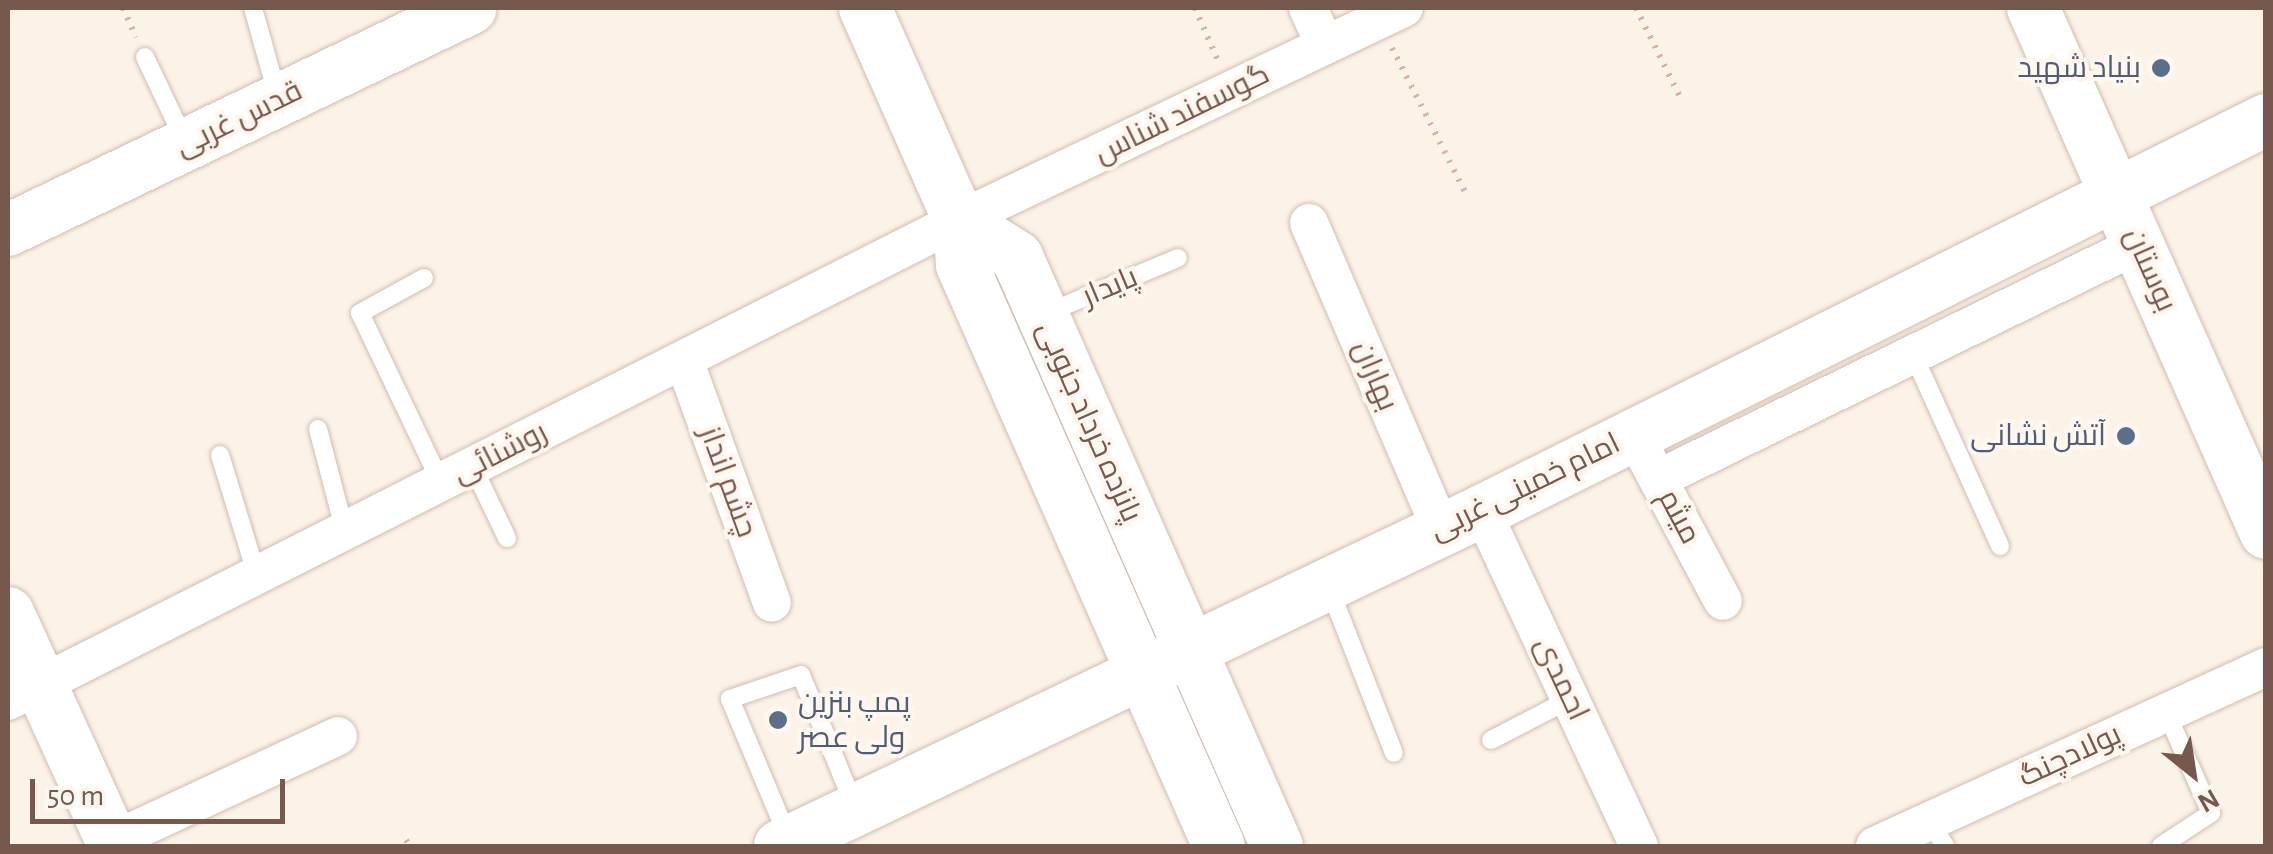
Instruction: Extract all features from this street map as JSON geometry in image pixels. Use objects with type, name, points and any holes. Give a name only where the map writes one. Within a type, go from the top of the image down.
[{"type":"street","name":"قدس غربی","points":[[8,230],[471,8]]},
{"type":"street","name":"پانزده خرداد جنوبی","points":[[865,8],[960,220],[962,264],[1139,674],[1219,846]]},
{"type":"street","points":[[1308,8],[1325,45]]},
{"type":"street","name":"بوستان","points":[[2032,8],[2266,533]]},
{"type":"street","name":"گوسفند شناس","points":[[960,220],[1391,14]]},
{"type":"street","name":"امام خمینی غربی","points":[[785,844],[1461,520],[2266,120]]},
{"type":"street","name":"پانزده خرداد جنوبی","points":[[960,220],[1017,257],[1276,846]]},
{"type":"street","name":"روشنائی","points":[[24,694],[960,220]]},
{"type":"street","name":"بهاران","points":[[1309,223],[1461,520]]},
{"type":"street","points":[[1658,478],[2139,244]]},
{"type":"street","name":"چشم انداز","points":[[684,360],[772,604]]},
{"type":"street","name":"میثم","points":[[1633,433],[1723,602]]},
{"type":"street","name":"احمدی","points":[[1461,520],[1570,699],[1639,846]]},
{"type":"street","points":[[8,614],[24,694],[113,844],[338,736]]},
{"type":"street","name":"پولادچنگ","points":[[1875,846],[1937,834],[2166,712],[2266,667]]},
{"type":"lane","points":[[252,8],[278,100]]},
{"type":"lane","points":[[145,57],[186,144]]},
{"type":"lane","name":"پایدار","points":[[1042,316],[1178,258]]},
{"type":"lane","points":[[424,278],[360,313],[457,475],[507,538]]},
{"type":"lane","points":[[1913,354],[2000,546]]},
{"type":"lane","points":[[318,429],[345,532]]},
{"type":"lane","points":[[220,455],[257,576]]},
{"type":"lane","points":[[1328,585],[1394,753]]},
{"type":"lane","points":[[785,844],[730,699],[800,676],[856,810]]},
{"type":"lane","points":[[1491,740],[1570,699]]},
{"type":"lane","points":[[2161,846],[2211,813],[2166,712]]},
{"type":"path","points":[[1195,8],[1230,90]]},
{"type":"path","points":[[1636,8],[1680,99]]},
{"type":"path","points":[[1391,14],[1466,194]]},
{"type":"place","name":"بنیاد شهید","points":[[2161,68]]},
{"type":"place","name":"آتش نشانی","points":[[2126,436]]},
{"type":"place","name":"پمپ بنزین ولی عصر","points":[[778,720]]}]
